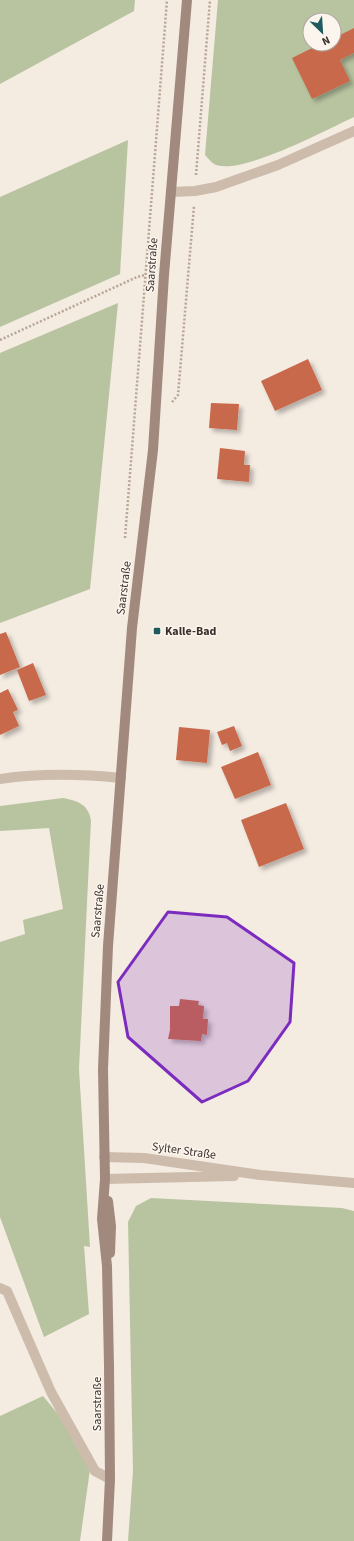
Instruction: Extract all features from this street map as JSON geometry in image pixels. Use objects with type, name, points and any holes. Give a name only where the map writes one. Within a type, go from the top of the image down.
[{"type":"main road","name":"Saarstraße","points":[[107,1541],[110,1479],[107,1266],[102,1219],[105,1179],[103,1069],[108,946],[132,628],[153,450],[164,275],[187,0]]},
{"type":"street","points":[[171,192],[200,190],[216,187],[278,165],[354,131]]},
{"type":"street","points":[[0,779],[22,776],[90,775],[121,778]]},
{"type":"street","name":"Sylter Straße","points":[[104,1157],[144,1158],[260,1175],[354,1183]]},
{"type":"street","name":"Sylter Straße","points":[[105,1179],[260,1175]]},
{"type":"street","points":[[0,1288],[7,1291],[50,1392],[95,1470],[110,1479]]},
{"type":"path","points":[[124,540],[167,0]]},
{"type":"path","points":[[0,340],[145,275],[164,275]]},
{"type":"highlighted area","points":[[168,912],[227,917],[294,963],[290,1022],[248,1081],[202,1102],[128,1037],[118,982]]},
{"type":"green space","points":[[0,0],[135,0],[134,11],[0,84]]},
{"type":"green space","points":[[218,0],[354,0],[354,117],[284,150],[243,164],[226,166],[214,164],[205,155]]},
{"type":"green space","points":[[128,140],[120,274],[0,327],[0,197]]},
{"type":"green space","points":[[118,303],[90,589],[0,623],[0,353]]},
{"type":"green space","points":[[63,798],[82,804],[90,815],[91,820],[79,1069],[90,1247],[84,1246],[89,1314],[44,1337],[0,1217],[0,942],[25,934],[23,920],[63,909],[49,828],[0,831],[0,806]]},
{"type":"green space","points":[[151,1198],[342,1208],[354,1211],[354,1541],[128,1541],[133,1471],[128,1222],[136,1206]]},
{"type":"green space","points":[[43,1396],[92,1455],[80,1541],[0,1541],[0,1416]]},
{"type":"building","points":[[354,28],[354,53],[340,60],[350,81],[312,99],[292,58],[304,52],[342,52],[342,34]]},
{"type":"building","points":[[308,359],[322,390],[275,411],[261,381]]},
{"type":"building","points":[[211,403],[239,404],[237,430],[209,428]]},
{"type":"building","points":[[220,448],[245,451],[244,465],[250,465],[249,482],[217,479]]},
{"type":"building","points":[[6,632],[20,667],[0,675],[0,634]]},
{"type":"building","points":[[33,663],[46,695],[29,701],[17,670]]},
{"type":"building","points":[[8,689],[18,710],[13,712],[19,726],[0,735],[0,693]]},
{"type":"building","points":[[234,726],[242,746],[230,751],[227,743],[222,745],[217,732]]},
{"type":"building","points":[[179,727],[210,730],[207,763],[176,760]]},
{"type":"building","points":[[258,752],[271,785],[235,799],[221,767]]},
{"type":"building","points":[[286,803],[304,849],[259,867],[241,820]]},
{"type":"building","points":[[180,999],[199,1001],[198,1005],[204,1006],[203,1019],[208,1019],[207,1035],[202,1034],[201,1041],[168,1039],[170,1030],[170,1006],[179,1006]]},
{"type":"place","name":"Kalle-Bad","points":[[157,631]]}]
